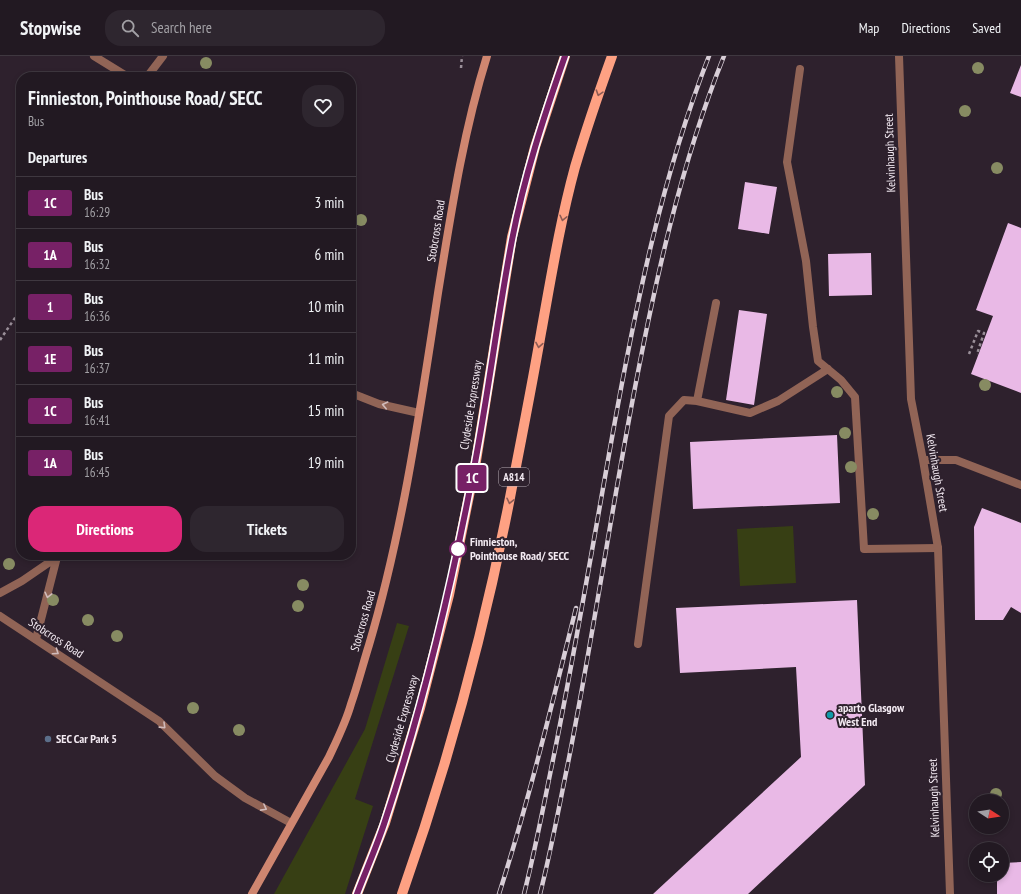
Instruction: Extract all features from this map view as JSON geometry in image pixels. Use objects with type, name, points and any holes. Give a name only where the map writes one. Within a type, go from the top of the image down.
[{"type":"main road","name":"Clydeside Expressway","points":[[357,894],[385,823],[420,708],[449,595],[476,461],[512,237],[535,147],[565,56]]},
{"type":"main road","name":"A814","points":[[402,894],[418,849],[447,754],[464,696],[484,617],[512,490],[556,251],[575,168],[612,56]]},
{"type":"street","points":[[94,56],[120,72]]},
{"type":"street","points":[[151,72],[163,56]]},
{"type":"street","name":"Stobcross Road","points":[[252,894],[291,822],[329,757],[351,705],[382,600],[403,501],[419,413],[460,162],[477,90],[488,56]]},
{"type":"street","name":"Kelvinhaugh Street","points":[[899,56],[911,399],[938,548],[950,894]]},
{"type":"street","points":[[800,69],[787,162],[806,261],[818,361],[841,380],[855,397],[864,549],[938,548]]},
{"type":"street","points":[[697,401],[716,303]]},
{"type":"street","points":[[638,644],[669,416],[684,400],[697,401],[750,412],[778,400],[828,369]]},
{"type":"street","points":[[356,395],[379,404],[419,413]]},
{"type":"street","points":[[923,460],[956,460],[1021,485]]},
{"type":"street","points":[[0,593],[22,581],[53,560]]},
{"type":"street","points":[[36,639],[56,560]]},
{"type":"street","name":"Stobcross Road","points":[[0,616],[159,721],[215,776],[246,798],[291,822]]},
{"type":"path","points":[[0,340],[16,316]]},
{"type":"path","points":[[969,354],[978,331],[984,333],[978,354],[975,358]]},
{"type":"green space","points":[[793,526],[796,583],[740,586],[737,529]]},
{"type":"green space","points":[[397,623],[409,626],[355,799],[373,806],[345,894],[274,894],[365,729]]},
{"type":"building","points":[[1021,65],[1021,97],[1010,93]]},
{"type":"building","points":[[745,182],[777,187],[769,234],[738,229]]},
{"type":"building","points":[[1008,223],[1021,228],[1021,393],[971,374],[993,316],[976,310]]},
{"type":"building","points":[[871,253],[872,295],[829,296],[828,254]]},
{"type":"building","points":[[739,310],[767,314],[754,405],[726,400]]},
{"type":"building","points":[[837,435],[840,503],[693,509],[690,442]]},
{"type":"building","points":[[982,508],[1021,523],[1021,613],[1011,607],[1003,620],[975,620],[974,527]]},
{"type":"building","name":"aparto Glasgow West End","points":[[857,600],[865,785],[748,894],[653,894],[801,757],[796,667],[680,673],[676,608]]},
{"type":"building","points":[[1021,862],[1021,894],[997,894],[997,882],[1009,882],[1009,863]]},
{"type":"railway","points":[[524,894],[563,711],[622,384],[641,289],[652,241],[677,148],[709,56]]},
{"type":"railway","points":[[540,894],[555,829],[577,718],[625,443],[650,311],[670,225],[694,140],[724,56]]},
{"type":"railway","points":[[499,894],[530,788],[576,608]]},
{"type":"bus line","name":"1C","points":[[357,894],[385,823],[420,708],[449,595],[476,461],[512,237],[535,147],[565,56]]},
{"type":"place","name":"Finnieston, Pointhouse Road/ SECC","points":[[458,549]]},
{"type":"place","name":"aparto Glasgow West End","points":[[830,715]]},
{"type":"place","name":"SEC Car Park 5","points":[[48,739]]}]
